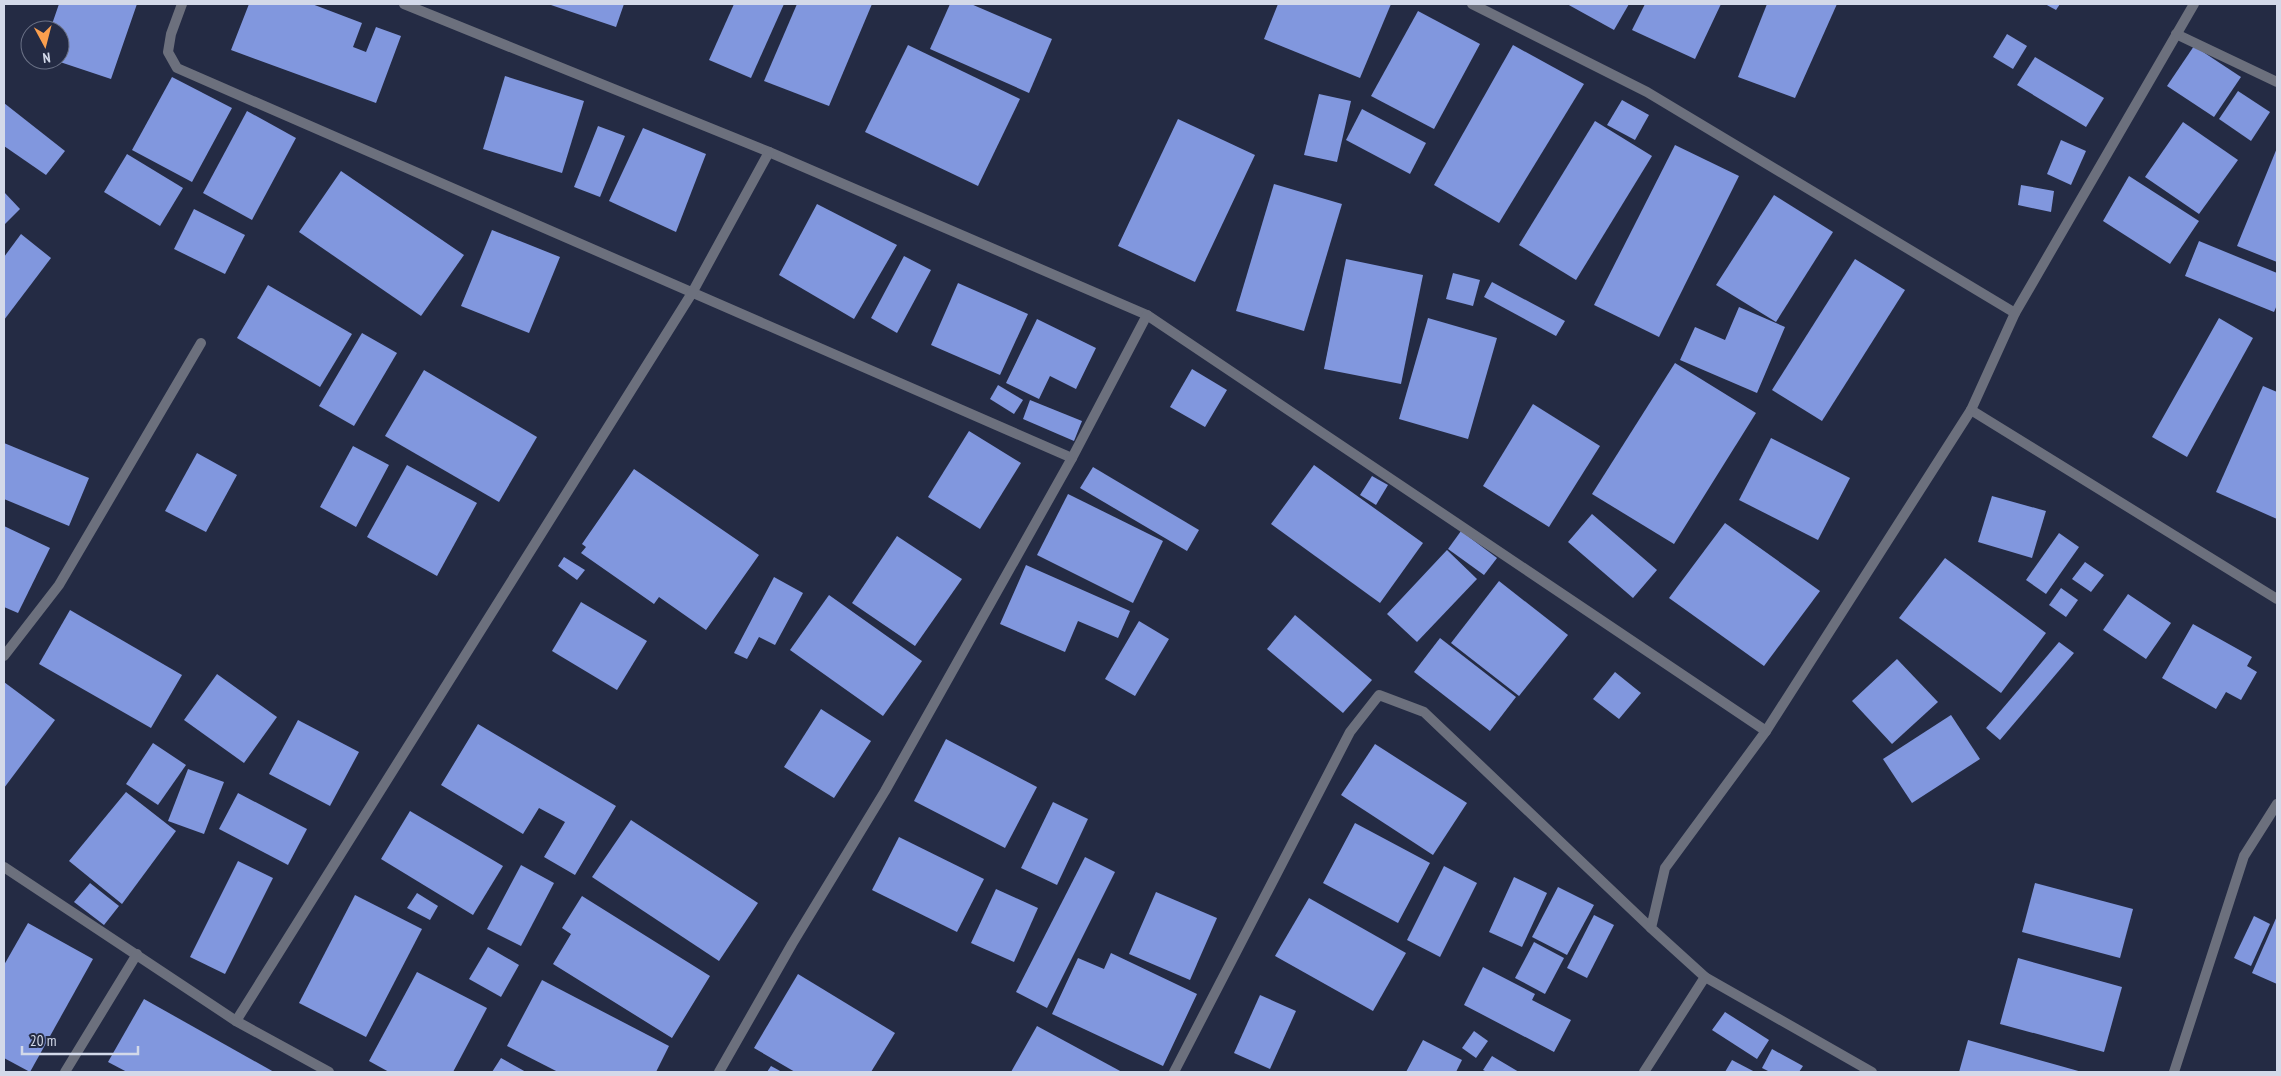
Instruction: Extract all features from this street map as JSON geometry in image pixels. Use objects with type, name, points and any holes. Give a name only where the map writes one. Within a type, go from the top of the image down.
[{"type":"street","points":[[182,4],[171,34],[168,52],[176,68],[1072,458]]},
{"type":"street","points":[[404,4],[768,152],[1147,315],[1766,731]]},
{"type":"street","points":[[1472,4],[1647,92],[2015,313]]},
{"type":"street","points":[[1651,928],[1665,868],[1766,731],[1972,410],[2015,313],[2194,4]]},
{"type":"street","points":[[2176,34],[2277,82]]},
{"type":"street","points":[[236,1021],[692,293],[768,152]]},
{"type":"street","points":[[719,1072],[792,944],[885,791],[1072,458],[1147,315]]},
{"type":"street","points":[[4,656],[59,585],[201,343]]},
{"type":"street","points":[[1972,410],[2277,599]]},
{"type":"street","points":[[1174,1072],[1350,732],[1379,695],[1424,712],[1705,977],[1872,1072]]},
{"type":"street","points":[[2174,1072],[2244,856],[2277,804]]},
{"type":"street","points":[[4,867],[236,1021],[329,1072]]},
{"type":"street","points":[[65,1072],[137,954]]},
{"type":"street","points":[[1644,1072],[1705,977]]},
{"type":"building","points":[[59,4],[137,4],[111,79],[70,65],[70,20],[53,20]]},
{"type":"building","points":[[249,4],[312,4],[362,23],[353,47],[366,52],[376,27],[401,36],[376,103],[231,50]]},
{"type":"building","points":[[548,4],[624,4],[616,27]]},
{"type":"building","points":[[734,4],[784,4],[751,78],[709,60]]},
{"type":"building","points":[[797,4],[872,4],[829,106],[764,81]]},
{"type":"building","points":[[950,4],[971,4],[1052,39],[1029,93],[930,49]]},
{"type":"building","points":[[1278,4],[1391,4],[1360,78],[1264,39]]},
{"type":"building","points":[[1567,4],[1629,4],[1614,30]]},
{"type":"building","points":[[1645,4],[1721,4],[1695,59],[1632,30]]},
{"type":"building","points":[[1767,4],[1837,4],[1795,98],[1738,77]]},
{"type":"building","points":[[2045,4],[2060,4],[2056,10]]},
{"type":"building","points":[[1418,11],[1480,44],[1434,129],[1371,96]]},
{"type":"building","points":[[2007,34],[2027,46],[2013,69],[1993,57]]},
{"type":"building","points":[[908,45],[1020,99],[978,186],[865,132]]},
{"type":"building","points":[[1513,45],[1584,84],[1499,223],[1434,185]]},
{"type":"building","points":[[2194,46],[2241,77],[2214,117],[2167,86]]},
{"type":"building","points":[[2035,57],[2104,98],[2086,127],[2017,85]]},
{"type":"building","points":[[505,76],[584,101],[562,173],[483,149]]},
{"type":"building","points":[[172,77],[232,108],[192,182],[132,150]]},
{"type":"building","points":[[2238,91],[2270,112],[2251,141],[2219,119]]},
{"type":"building","points":[[1319,94],[1351,101],[1337,162],[1304,155]]},
{"type":"building","points":[[1622,100],[1649,115],[1635,140],[1607,125]]},
{"type":"building","points":[[4,103],[65,151],[46,175],[4,146]]},
{"type":"building","points":[[1362,109],[1426,143],[1410,174],[1346,140]]},
{"type":"building","points":[[247,111],[296,138],[252,220],[203,193]]},
{"type":"building","points":[[1178,119],[1255,155],[1195,282],[1118,246]]},
{"type":"building","points":[[1595,121],[1652,156],[1576,280],[1519,245]]},
{"type":"building","points":[[2183,122],[2238,160],[2199,214],[2145,177]]},
{"type":"building","points":[[598,126],[625,136],[600,197],[574,187]]},
{"type":"building","points":[[643,128],[706,154],[676,232],[609,201]]},
{"type":"building","points":[[2061,140],[2086,151],[2071,185],[2047,174]]},
{"type":"building","points":[[1675,145],[1739,176],[1659,337],[1594,305]]},
{"type":"building","points":[[2277,148],[2277,262],[2237,246]]},
{"type":"building","points":[[127,154],[183,188],[160,226],[104,192]]},
{"type":"building","points":[[341,171],[464,255],[421,316],[299,232]]},
{"type":"building","points":[[2129,176],[2199,221],[2170,264],[2103,221]]},
{"type":"building","points":[[1274,184],[1342,204],[1304,331],[1236,311]]},
{"type":"building","points":[[2021,185],[2054,191],[2051,212],[2018,205]]},
{"type":"building","points":[[4,192],[20,209],[4,225]]},
{"type":"building","points":[[1774,195],[1833,232],[1776,322],[1716,285]]},
{"type":"building","points":[[817,204],[897,245],[854,319],[779,275]]},
{"type":"building","points":[[194,209],[245,235],[225,274],[174,249]]},
{"type":"building","points":[[492,230],[560,257],[529,333],[461,306]]},
{"type":"building","points":[[21,234],[51,258],[4,320],[4,257]]},
{"type":"building","points":[[2199,241],[2277,273],[2277,305],[2274,312],[2185,276]]},
{"type":"building","points":[[904,256],[931,270],[897,333],[871,318]]},
{"type":"building","points":[[1346,259],[1423,275],[1401,384],[1324,369]]},
{"type":"building","points":[[1855,259],[1905,290],[1822,421],[1772,390]]},
{"type":"building","points":[[1453,273],[1480,280],[1473,306],[1446,299]]},
{"type":"building","points":[[1492,282],[1565,321],[1556,336],[1484,297]]},
{"type":"building","points":[[958,283],[1028,314],[1000,375],[931,345]]},
{"type":"building","points":[[268,285],[352,334],[320,387],[237,338]]},
{"type":"building","points":[[1739,307],[1785,327],[1757,393],[1680,360],[1695,327],[1725,340]]},
{"type":"building","points":[[1428,318],[1497,338],[1468,439],[1399,419]]},
{"type":"building","points":[[2219,318],[2253,338],[2187,457],[2152,437]]},
{"type":"building","points":[[1037,319],[1096,348],[1076,389],[1050,376],[1039,399],[1006,383]]},
{"type":"building","points":[[362,333],[397,353],[354,426],[319,406]]},
{"type":"building","points":[[1675,363],[1756,413],[1674,544],[1592,494]]},
{"type":"building","points":[[1192,369],[1227,390],[1205,427],[1170,407]]},
{"type":"building","points":[[424,370],[537,437],[499,502],[385,436]]},
{"type":"building","points":[[998,385],[1023,400],[1014,414],[990,399]]},
{"type":"building","points":[[2263,386],[2277,392],[2277,519],[2216,492]]},
{"type":"building","points":[[1030,400],[1082,421],[1074,441],[1023,419]]},
{"type":"building","points":[[1533,404],[1600,446],[1549,527],[1483,486]]},
{"type":"building","points":[[969,431],[1021,463],[980,529],[928,497]]},
{"type":"building","points":[[1771,438],[1850,478],[1818,540],[1739,500]]},
{"type":"building","points":[[4,443],[89,478],[69,526],[4,499]]},
{"type":"building","points":[[353,446],[389,465],[356,527],[320,507]]},
{"type":"building","points":[[197,453],[237,475],[206,532],[165,511]]},
{"type":"building","points":[[407,465],[477,503],[437,576],[367,537]]},
{"type":"building","points":[[1314,465],[1423,543],[1380,603],[1271,524]]},
{"type":"building","points":[[1093,467],[1199,530],[1187,551],[1080,488]]},
{"type":"building","points":[[634,469],[759,555],[706,630],[659,597],[654,604],[581,553],[586,547],[582,544]]},
{"type":"building","points":[[1372,476],[1388,485],[1376,505],[1360,495]]},
{"type":"building","points":[[1068,494],[1163,541],[1133,603],[1037,555]]},
{"type":"building","points":[[1992,496],[2046,511],[2032,558],[1978,542]]},
{"type":"building","points":[[1592,514],[1657,570],[1633,598],[1568,542]]},
{"type":"building","points":[[1725,523],[1820,591],[1764,666],[1669,598]]},
{"type":"building","points":[[4,526],[50,548],[18,613],[4,607]]},
{"type":"building","points":[[1461,531],[1497,558],[1484,575],[1448,549]]},
{"type":"building","points":[[2059,533],[2079,547],[2046,594],[2026,580]]},
{"type":"building","points":[[897,536],[962,579],[915,646],[852,603]]},
{"type":"building","points":[[1447,550],[1477,579],[1417,642],[1387,614]]},
{"type":"building","points":[[564,557],[585,570],[577,580],[558,566]]},
{"type":"building","points":[[1945,558],[2046,633],[2001,693],[1899,618]]},
{"type":"building","points":[[2085,562],[2104,575],[2091,592],[2072,579]]},
{"type":"building","points":[[1026,565],[1130,611],[1118,638],[1078,621],[1065,652],[1000,624]]},
{"type":"building","points":[[774,577],[803,593],[775,645],[759,637],[747,659],[734,653]]},
{"type":"building","points":[[1499,581],[1568,635],[1519,696],[1451,643]]},
{"type":"building","points":[[2061,588],[2078,600],[2066,617],[2049,605]]},
{"type":"building","points":[[2128,594],[2171,623],[2146,659],[2103,630]]},
{"type":"building","points":[[829,595],[922,661],[883,716],[790,650]]},
{"type":"building","points":[[581,602],[647,641],[617,690],[552,651]]},
{"type":"building","points":[[70,610],[182,675],[151,728],[39,664]]},
{"type":"building","points":[[1295,615],[1372,680],[1343,713],[1267,649]]},
{"type":"building","points":[[1139,621],[1169,639],[1135,696],[1105,679]]},
{"type":"building","points":[[2193,624],[2252,657],[2247,666],[2257,672],[2241,700],[2226,692],[2216,709],[2162,678]]},
{"type":"building","points":[[1440,638],[1516,697],[1490,731],[1414,672]]},
{"type":"building","points":[[2059,642],[2074,653],[2000,740],[1986,728]]},
{"type":"building","points":[[1897,659],[1938,702],[1892,744],[1852,701]]},
{"type":"building","points":[[1615,672],[1641,693],[1619,719],[1593,699]]},
{"type":"building","points":[[217,674],[277,717],[244,763],[184,720]]},
{"type":"building","points":[[4,682],[55,720],[4,788]]},
{"type":"building","points":[[821,709],[871,741],[834,798],[784,767]]},
{"type":"building","points":[[1951,715],[1980,759],[1912,803],[1883,759]]},
{"type":"building","points":[[298,720],[359,752],[330,806],[269,774]]},
{"type":"building","points":[[478,724],[616,806],[575,875],[544,857],[565,822],[539,808],[523,834],[441,785]]},
{"type":"building","points":[[946,739],[1037,787],[1005,848],[914,801]]},
{"type":"building","points":[[153,743],[186,765],[158,805],[126,784]]},
{"type":"building","points":[[1375,744],[1467,803],[1433,855],[1341,795]]},
{"type":"building","points":[[188,769],[224,782],[204,834],[168,821]]},
{"type":"building","points":[[126,792],[176,831],[122,904],[69,861]]},
{"type":"building","points":[[238,793],[307,829],[288,865],[219,829]]},
{"type":"building","points":[[1053,802],[1088,819],[1057,885],[1021,868]]},
{"type":"building","points":[[410,811],[503,866],[473,915],[381,859]]},
{"type":"building","points":[[631,820],[758,903],[719,961],[592,877]]},
{"type":"building","points":[[1355,823],[1430,863],[1398,923],[1323,883]]},
{"type":"building","points":[[899,837],[984,879],[957,932],[872,890]]},
{"type":"building","points":[[1085,857],[1115,872],[1047,1008],[1016,992]]},
{"type":"building","points":[[238,861],[273,878],[225,974],[190,957]]},
{"type":"building","points":[[521,865],[554,883],[521,946],[487,929]]},
{"type":"building","points":[[1444,866],[1477,883],[1440,957],[1407,940]]},
{"type":"building","points":[[1514,877],[1547,893],[1522,947],[1489,932]]},
{"type":"building","points":[[90,883],[119,906],[104,925],[74,902]]},
{"type":"building","points":[[2035,883],[2133,909],[2120,958],[2022,932]]},
{"type":"building","points":[[1558,887],[1594,905],[1567,955],[1532,937]]},
{"type":"building","points":[[996,889],[1038,908],[1014,962],[971,943]]},
{"type":"building","points":[[1156,892],[1217,918],[1190,980],[1129,954]]},
{"type":"building","points":[[417,893],[438,906],[430,920],[407,908]]},
{"type":"building","points":[[355,895],[422,929],[366,1037],[299,1003]]},
{"type":"building","points":[[582,896],[710,976],[672,1038],[553,964],[571,934],[562,928]]},
{"type":"building","points":[[1309,898],[1406,953],[1373,1011],[1275,956]]},
{"type":"building","points":[[1594,915],[1614,925],[1587,978],[1567,968]]},
{"type":"building","points":[[2254,916],[2270,924],[2251,966],[2234,958]]},
{"type":"building","points":[[2277,916],[2277,984],[2252,973]]},
{"type":"building","points":[[28,923],[93,959],[30,1072],[4,1058],[4,965]]},
{"type":"building","points":[[1534,942],[1564,958],[1545,994],[1515,978]]},
{"type":"building","points":[[488,947],[519,965],[501,997],[469,979]]},
{"type":"building","points":[[1111,953],[1197,994],[1163,1066],[1052,1014],[1078,958],[1104,969]]},
{"type":"building","points":[[2018,958],[2122,987],[2104,1052],[2000,1024]]},
{"type":"building","points":[[1483,967],[1535,994],[1532,1000],[1571,1020],[1554,1052],[1464,1005]]},
{"type":"building","points":[[417,972],[487,1008],[453,1072],[389,1072],[369,1061]]},
{"type":"building","points":[[798,974],[895,1033],[871,1072],[795,1072],[754,1048]]},
{"type":"building","points":[[542,980],[669,1046],[656,1072],[558,1072],[507,1046]]},
{"type":"building","points":[[1260,995],[1296,1011],[1270,1069],[1234,1053]]},
{"type":"building","points":[[144,999],[274,1072],[127,1072],[108,1062]]},
{"type":"building","points":[[1725,1012],[1769,1040],[1757,1059],[1712,1030]]},
{"type":"building","points":[[1037,1026],[1122,1072],[1011,1072]]},
{"type":"building","points":[[1474,1031],[1488,1041],[1476,1058],[1462,1048]]},
{"type":"building","points":[[1423,1040],[1462,1060],[1456,1072],[1406,1072]]},
{"type":"building","points":[[1968,1040],[2082,1072],[1959,1072]]},
{"type":"building","points":[[1772,1049],[1803,1066],[1799,1072],[1770,1072],[1762,1068]]},
{"type":"building","points":[[1492,1056],[1519,1072],[1487,1072],[1483,1070]]},
{"type":"building","points":[[501,1058],[526,1072],[492,1072]]},
{"type":"building","points":[[1732,1060],[1755,1072],[1725,1072]]},
{"type":"building","points":[[771,1066],[782,1072],[767,1072]]}]
